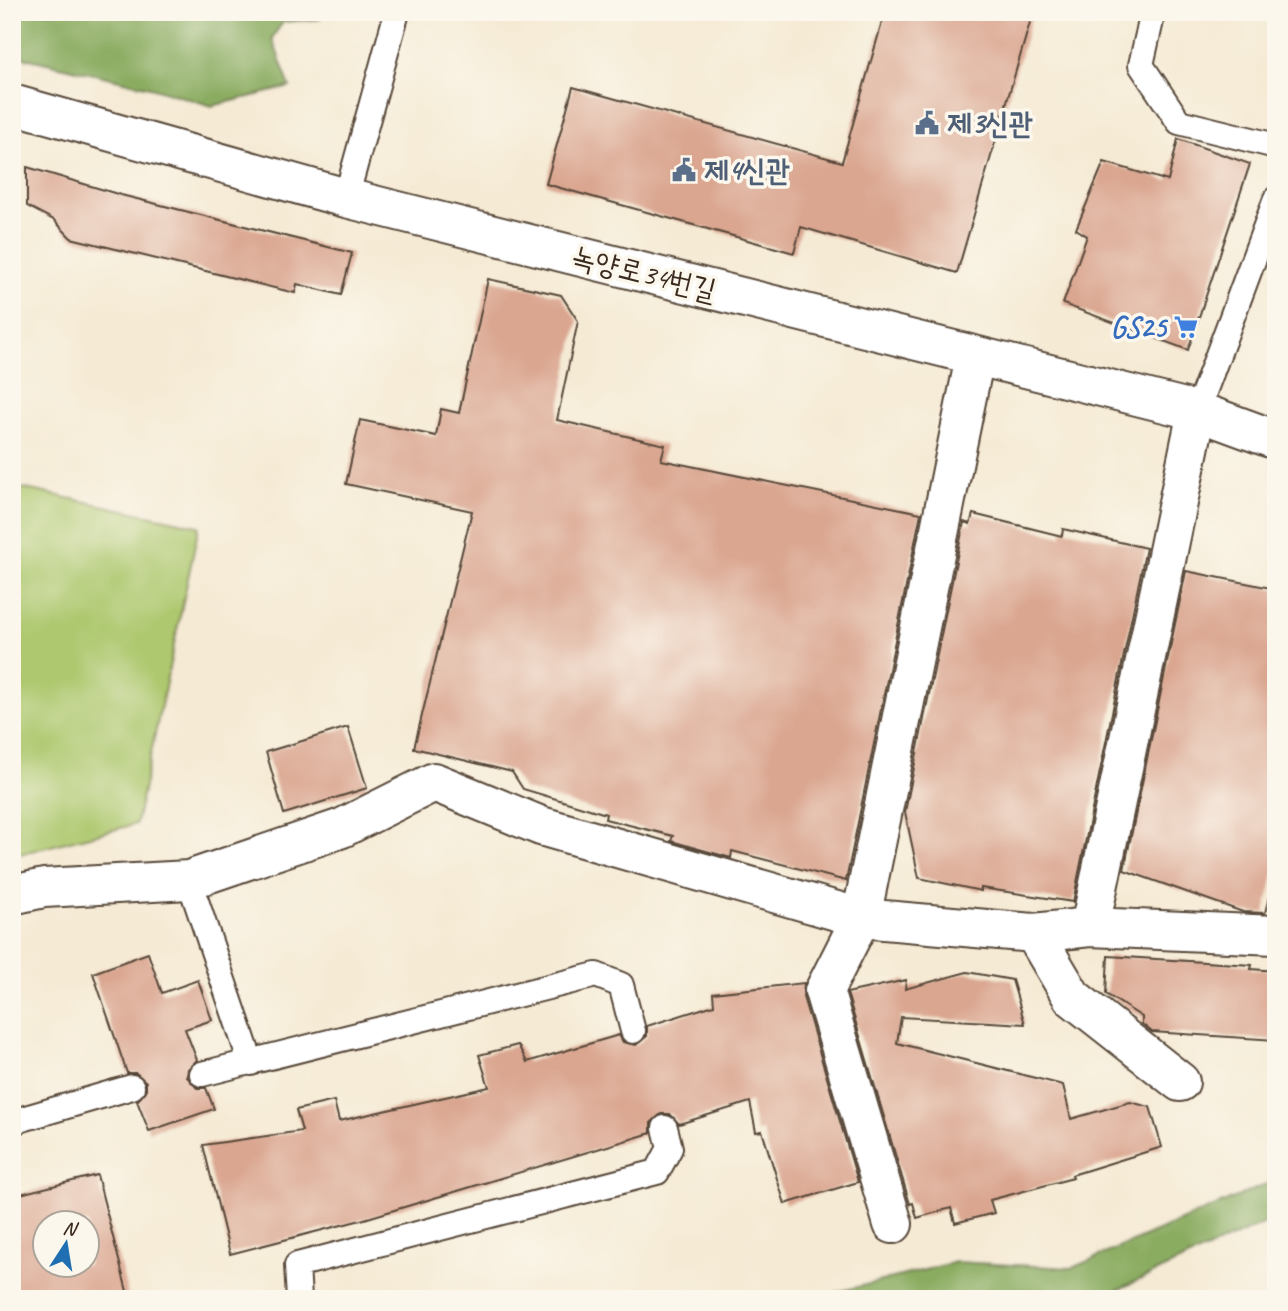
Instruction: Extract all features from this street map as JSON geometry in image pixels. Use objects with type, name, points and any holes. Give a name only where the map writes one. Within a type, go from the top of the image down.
[{"type":"street","name":"녹양로34번길","points":[[12,104],[346,198],[1197,411],[1276,440]]},
{"type":"street","points":[[893,1224],[824,991],[861,918],[975,356]]},
{"type":"street","points":[[1090,927],[1197,411]]},
{"type":"street","points":[[12,895],[44,888],[188,880],[342,828],[434,782],[541,826],[861,918],[1034,933],[1090,927],[1276,936]]},
{"type":"street","points":[[1034,933],[1072,996],[1180,1082]]},
{"type":"lane","points":[[346,198],[397,12]]},
{"type":"lane","points":[[1153,12],[1141,65],[1179,122],[1276,146]]},
{"type":"lane","points":[[1197,411],[1276,199]]},
{"type":"lane","points":[[188,880],[251,1063]]},
{"type":"lane","points":[[202,1074],[596,975],[621,985],[633,1031]]},
{"type":"lane","points":[[12,1122],[132,1087]]},
{"type":"lane","points":[[299,1299],[297,1265],[657,1172],[670,1148],[666,1128]]},
{"type":"green space","points":[[12,12],[322,12],[320,19],[283,22],[272,38],[290,87],[212,106],[150,87],[12,55]]},
{"type":"green space","points":[[12,486],[199,526],[136,824],[12,856]]},
{"type":"green space","points":[[1276,1180],[1276,1218],[1097,1299],[810,1299],[956,1262],[1072,1268]]},
{"type":"building","points":[[885,12],[1033,12],[957,273],[801,227],[794,253],[546,184],[573,87],[842,162]]},
{"type":"building","points":[[1178,139],[1250,164],[1188,350],[1063,304],[1087,236],[1076,229],[1104,162],[1168,181]]},
{"type":"building","points":[[27,167],[121,195],[352,253],[341,295],[297,284],[295,293],[71,238],[54,220],[27,206]]},
{"type":"building","points":[[488,279],[561,295],[578,321],[557,420],[665,445],[661,460],[921,513],[846,881],[732,851],[731,858],[671,841],[673,836],[605,819],[606,814],[523,789],[512,772],[414,748],[472,511],[346,484],[360,420],[436,436],[441,409],[459,413]]},
{"type":"building","points":[[973,514],[1062,536],[1063,529],[1146,548],[1073,902],[981,888],[981,891],[919,878],[905,812],[964,522],[970,524]]},
{"type":"building","points":[[1186,571],[1276,589],[1276,867],[1265,913],[1243,912],[1124,870]]},
{"type":"building","points":[[348,727],[367,788],[284,814],[266,752]]},
{"type":"building","points":[[148,953],[162,993],[198,980],[212,1020],[185,1029],[197,1060],[188,1069],[187,1077],[197,1088],[206,1088],[214,1109],[149,1131],[137,1101],[146,1091],[146,1082],[136,1073],[127,1073],[93,973]]},
{"type":"building","points":[[1108,956],[1252,965],[1251,969],[1276,971],[1276,1040],[1152,1032],[1142,1024],[1142,1017],[1106,994]]},
{"type":"building","points":[[967,972],[1012,980],[1025,1024],[901,1017],[897,1043],[1063,1085],[1071,1119],[1130,1102],[1150,1107],[1162,1147],[1072,1175],[1073,1178],[990,1200],[994,1213],[955,1223],[951,1208],[917,1218],[913,1203],[910,1204],[847,993],[906,980],[905,989]]},
{"type":"building","points":[[804,983],[803,997],[858,1182],[785,1204],[762,1131],[756,1132],[750,1102],[679,1124],[670,1114],[661,1114],[651,1123],[651,1133],[361,1220],[230,1254],[203,1145],[302,1131],[296,1110],[334,1101],[339,1121],[489,1087],[479,1055],[518,1045],[527,1062],[619,1035],[623,1042],[636,1045],[647,1036],[647,1026],[714,1005],[713,993]]},
{"type":"building","points":[[97,1175],[129,1299],[12,1299],[12,1196]]},
{"type":"place","name":"제3신관","points":[[927,123]]},
{"type":"place","name":"제4신관","points":[[684,170]]},
{"type":"place","name":"GS25","points":[[1186,327]]}]
